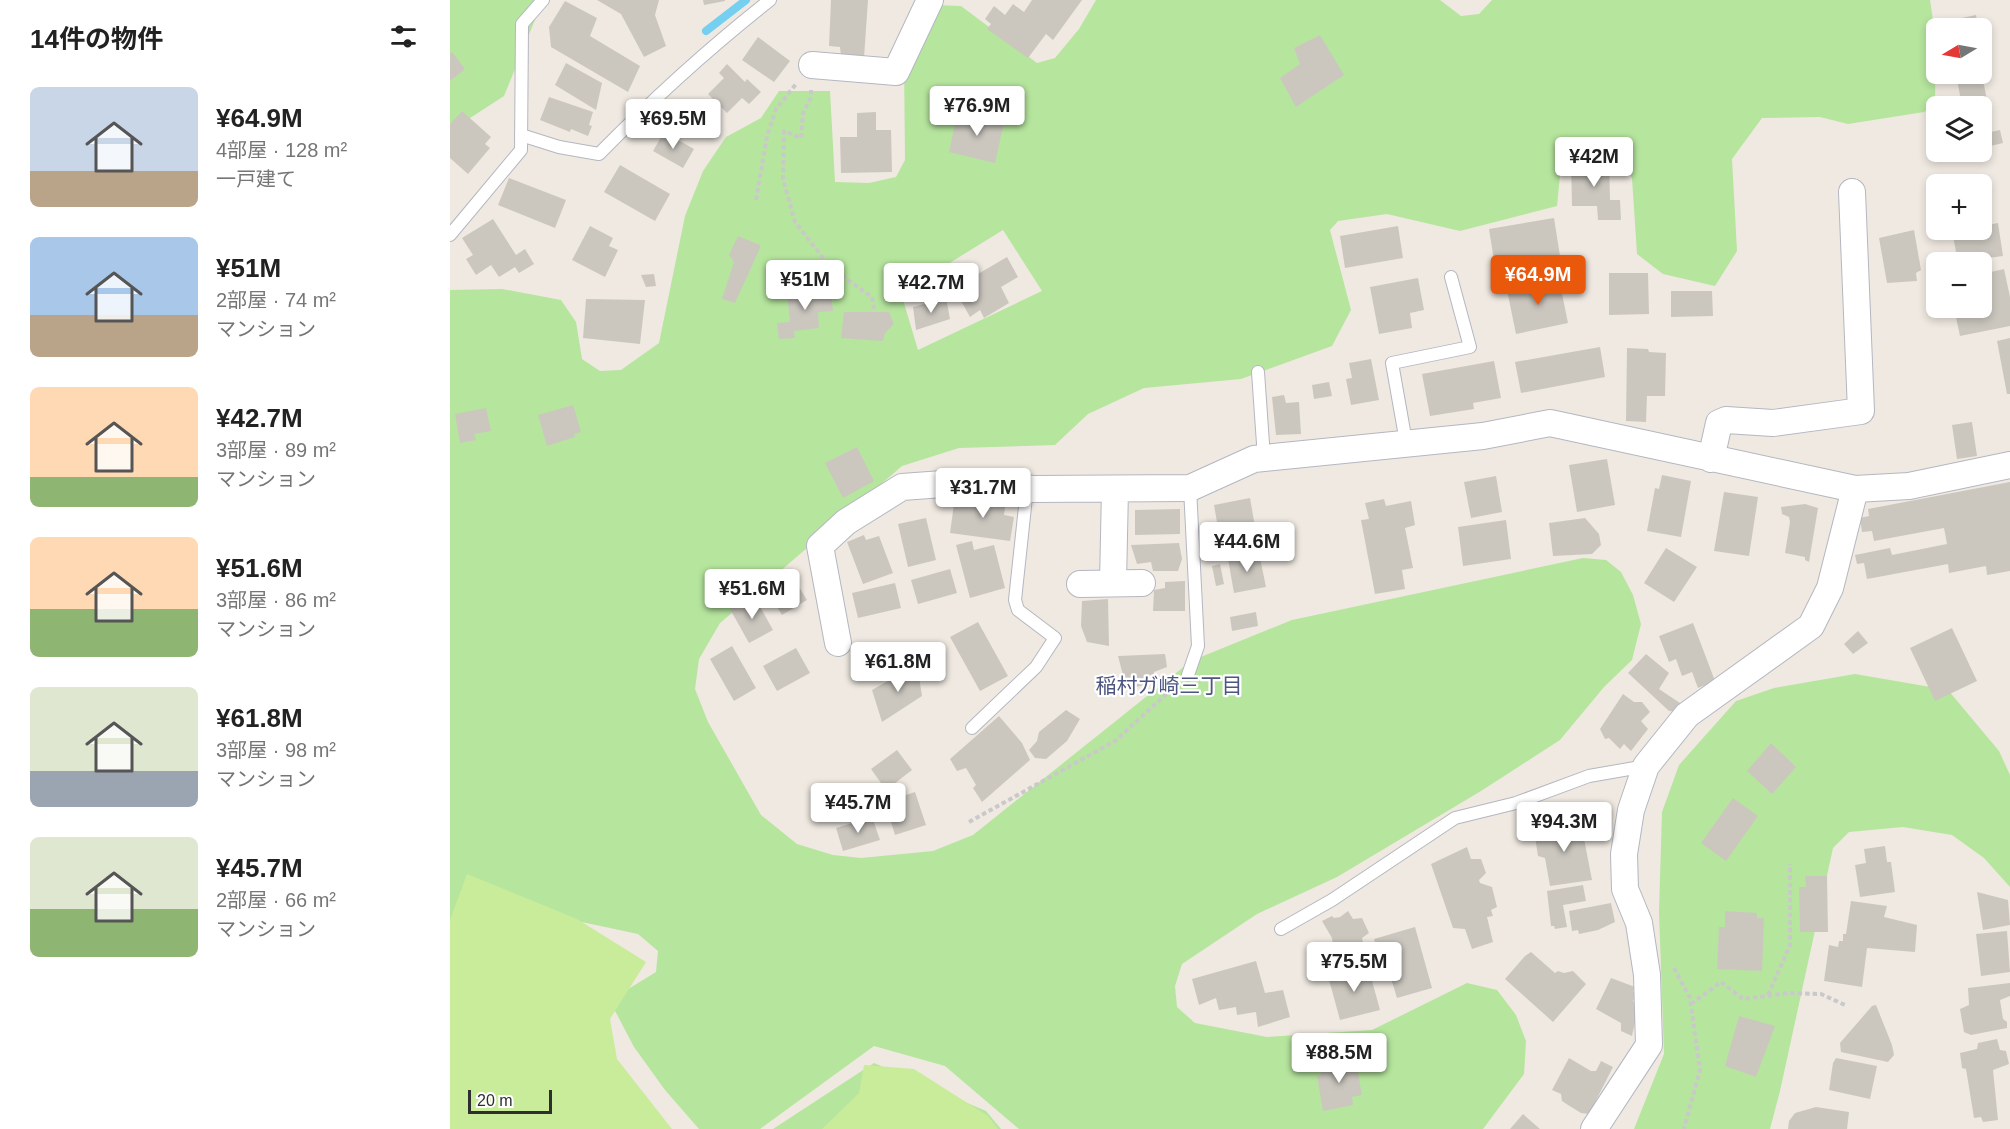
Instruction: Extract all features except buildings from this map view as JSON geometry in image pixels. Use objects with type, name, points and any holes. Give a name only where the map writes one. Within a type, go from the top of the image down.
[{"type":"street","points":[[812,65],[896,72],[930,0]]},
{"type":"street","points":[[1711,459],[1719,423],[1726,420],[1773,423],[1861,411],[1852,192]]},
{"type":"street","points":[[838,643],[820,546],[846,522],[902,487],[970,482],[1027,488],[1190,488],[1254,459],[1483,435],[1550,423],[1855,489],[1909,486],[2010,465]]},
{"type":"street","points":[[1113,583],[1115,489]]},
{"type":"street","points":[[1594,1129],[1649,1045],[1647,975],[1639,923],[1625,889],[1624,854],[1631,810],[1646,766],[1688,716],[1811,626],[1830,588],[1855,489]]},
{"type":"street","points":[[1080,584],[1142,583]]},
{"type":"lane","points":[[450,235],[521,150],[522,24],[543,0]]},
{"type":"lane","points":[[521,135],[559,147],[599,154],[651,100],[718,41],[770,0]]},
{"type":"lane","points":[[1406,442],[1392,363],[1470,347],[1451,277]]},
{"type":"lane","points":[[1257,372],[1264,458]]},
{"type":"lane","points":[[972,728],[1036,667],[1055,638],[1018,610],[1015,600],[1027,488]]},
{"type":"lane","points":[[1188,675],[1198,646],[1190,488]]},
{"type":"lane","points":[[1281,929],[1332,900],[1455,818],[1516,803],[1589,776],[1646,766]]},
{"type":"path","points":[[756,200],[767,136],[776,109],[812,65]]},
{"type":"path","points":[[812,65],[812,97],[803,113],[801,138],[784,131],[783,179],[795,222],[831,267],[872,297],[874,309]]},
{"type":"path","points":[[969,822],[1115,741],[1188,675]]},
{"type":"path","points":[[1767,996],[1790,945],[1790,864]]},
{"type":"path","points":[[1674,968],[1690,998],[1700,1070],[1684,1129]]},
{"type":"path","points":[[1691,1004],[1721,982],[1743,999],[1789,993],[1821,994],[1845,1005]]},
{"type":"green space","points":[[450,0],[543,0],[504,96],[450,131]]},
{"type":"green space","points":[[1096,0],[1440,0],[1461,16],[1479,14],[1492,0],[1930,0],[1933,18],[1926,18],[1926,84],[1935,84],[1935,96],[1926,96],[1924,112],[1848,124],[1820,117],[1762,118],[1732,159],[1737,251],[1715,286],[1663,274],[1637,254],[1632,178],[1617,157],[1562,155],[1557,206],[1460,231],[1387,214],[1338,221],[1330,230],[1351,310],[1332,346],[1241,379],[1144,388],[1088,414],[1055,445],[959,448],[902,466],[720,623],[699,659],[695,689],[708,722],[761,815],[797,844],[833,855],[861,858],[933,851],[973,835],[1191,661],[1292,620],[1583,558],[1606,560],[1621,572],[1633,595],[1641,624],[1632,660],[1604,687],[1560,740],[1481,791],[1337,877],[1257,914],[1182,964],[1175,986],[1177,1007],[1195,1023],[1267,1037],[1372,1030],[1467,983],[1497,990],[1516,1015],[1526,1041],[1524,1074],[1483,1129],[1019,1129],[945,1066],[874,1046],[760,1129],[699,1129],[665,1090],[634,1047],[613,1007],[625,991],[656,972],[658,951],[638,934],[502,905],[450,976],[450,290],[502,289],[561,300],[576,322],[582,359],[600,371],[621,370],[659,343],[685,216],[703,171],[726,137],[761,118],[779,91],[830,91],[835,182],[869,183],[896,177],[905,160],[904,63],[934,5],[961,6],[1037,63],[1055,58],[1079,29]],"holes":[[[1003,230],[1042,291],[918,350],[901,293]]]},
{"type":"green space","points":[[1855,674],[1948,690],[1999,751],[2010,775],[2010,887],[1984,858],[1952,835],[1903,827],[1849,832],[1833,848],[1770,1129],[1634,1129],[1664,1054],[1659,912],[1662,812],[1679,765],[1736,701],[1774,688]]},
{"type":"green space","points":[[467,874],[577,919],[646,962],[610,1019],[617,1059],[672,1129],[450,1129],[450,920]]},
{"type":"green space","points":[[874,1063],[986,1111],[1001,1129],[773,1129]]},
{"type":"green space","points":[[864,1065],[914,1069],[988,1116],[998,1129],[822,1129],[859,1093]]},
{"type":"waterway","points":[[706,31],[746,0]]},
{"type":"district","name":"稲村ガ崎三丁目","points":[[1169,685]]}]
